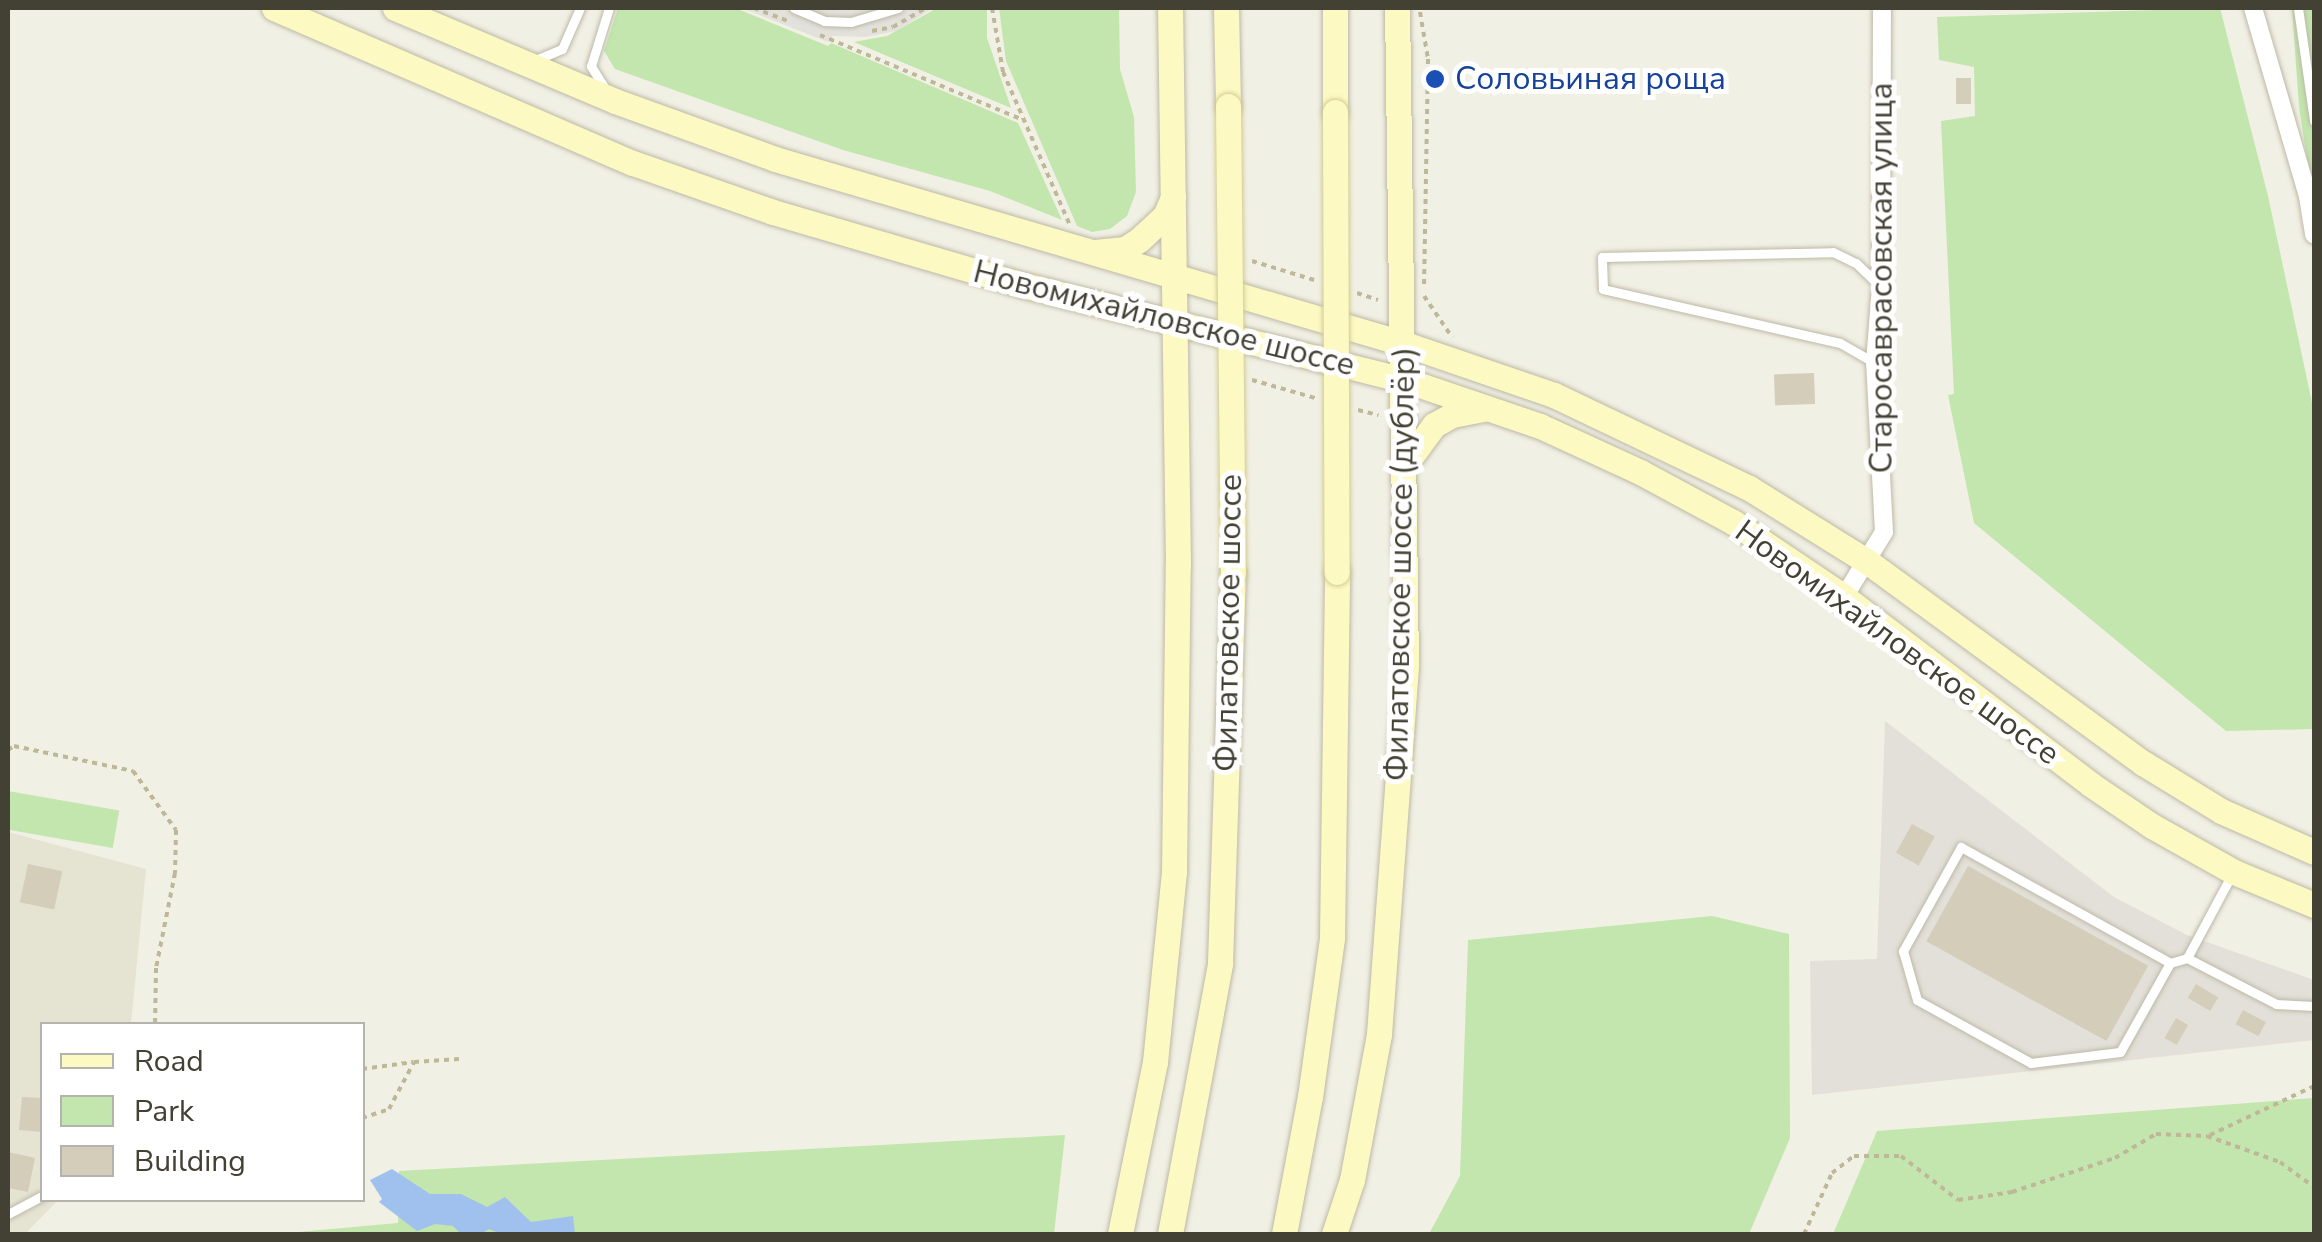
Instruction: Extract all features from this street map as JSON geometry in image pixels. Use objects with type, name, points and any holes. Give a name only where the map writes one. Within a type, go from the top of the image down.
[{"type":"main road","name":"Новомихайловское шоссе","points":[[274,8],[633,163],[774,212],[1175,326],[1405,380],[1493,410],[1640,472],[1733,522],[1844,597],[2090,784],[2234,872],[2314,905]]},
{"type":"main road","name":"Новомихайловское шоссе","points":[[395,8],[615,101],[775,159],[1080,252],[1404,344],[1554,395],[1749,488],[1868,562],[2143,763],[2221,811],[2314,852]]},
{"type":"main road","points":[[1120,1234],[1155,1062],[1174,872],[1175,278],[1170,8]]},
{"type":"main road","name":"Филатовское шоссе","points":[[1170,1234],[1220,963],[1234,573],[1226,8]]},
{"type":"main road","points":[[1284,1234],[1310,1096],[1332,938],[1337,572],[1334,8]]},
{"type":"main road","name":"Филатовское шоссе (дублёр)","points":[[1334,1234],[1352,1180],[1379,1034],[1406,664],[1397,8]]},
{"type":"main road","points":[[1080,252],[1125,249],[1164,216],[1174,196]]},
{"type":"main road","points":[[1405,467],[1414,448],[1434,425],[1472,409],[1493,410]]},
{"type":"street","name":"Старосаврасовская улица","points":[[1844,597],[1884,532],[1875,363],[1881,286],[1882,8]]},
{"type":"street","points":[[2252,8],[2308,196],[2314,235]]},
{"type":"lane","points":[[511,58],[550,58],[562,50],[580,8]]},
{"type":"lane","points":[[609,8],[591,66],[615,101]]},
{"type":"lane","points":[[794,8],[824,21],[852,22],[898,8]]},
{"type":"lane","points":[[2298,8],[2314,122]]},
{"type":"lane","points":[[1875,363],[1840,342],[1603,290],[1602,257],[1834,252],[1856,263],[1881,286]]},
{"type":"lane","points":[[2170,962],[2120,1052],[2031,1064],[1917,1000],[1903,951],[1961,846],[2170,962],[2187,958],[2276,1004],[2314,1006]]},
{"type":"lane","points":[[2187,958],[2234,872]]},
{"type":"lane","points":[[8,1214],[40,1197]]},
{"type":"path","points":[[992,8],[1002,72],[1071,227]]},
{"type":"path","points":[[1420,8],[1428,59],[1424,297],[1452,337]]},
{"type":"path","points":[[820,34],[1024,120]]},
{"type":"path","points":[[1246,259],[1322,282]]},
{"type":"path","points":[[1341,288],[1378,300]]},
{"type":"path","points":[[1248,379],[1322,400]]},
{"type":"path","points":[[1340,405],[1378,416]]},
{"type":"path","points":[[8,750],[14,746],[134,771],[176,830],[175,874],[156,968],[156,1022]]},
{"type":"path","points":[[365,1069],[459,1059]]},
{"type":"path","points":[[365,1117],[389,1108],[414,1062]]},
{"type":"path","points":[[2207,1136],[2314,1086]]},
{"type":"path","points":[[1804,1234],[1832,1173],[1854,1156],[1901,1156],[1958,1200],[2012,1192],[2115,1158],[2156,1134],[2207,1136],[2280,1162],[2314,1187]]},
{"type":"shaded area","points":[[742,8],[933,8],[896,31],[866,37],[833,36],[828,42]]},
{"type":"shaded area","points":[[1885,721],[2114,897],[2187,935],[2314,980],[2314,1040],[1812,1095],[1810,961],[1877,959]]},
{"type":"shaded area","points":[[8,832],[146,869],[131,1022],[40,1022],[40,1202],[56,1202],[25,1234],[8,1234]]},
{"type":"green space","points":[[618,8],[735,8],[828,46],[831,43],[1018,123],[1062,220],[990,191],[843,150],[615,69],[604,51]]},
{"type":"green space","points":[[937,8],[987,8],[987,38],[1011,108],[854,42],[887,36]]},
{"type":"green space","points":[[999,8],[1119,8],[1120,69],[1134,117],[1136,192],[1127,216],[1110,229],[1092,232],[1077,226],[1006,61]]},
{"type":"green space","points":[[2220,8],[2268,196],[2314,412],[2314,729],[2226,731],[1974,523],[1948,395],[1954,394],[1941,121],[1975,116],[1974,67],[1939,60],[1937,17]]},
{"type":"green space","points":[[2292,8],[2314,8],[2314,204],[2299,107]]},
{"type":"green space","points":[[8,791],[119,811],[113,848],[8,830]]},
{"type":"green space","points":[[1712,916],[1789,934],[1790,1138],[1749,1234],[1429,1234],[1460,1176],[1468,940]]},
{"type":"green space","points":[[2314,1098],[2314,1234],[1833,1234],[1877,1131]]},
{"type":"green space","points":[[1065,1135],[1054,1234],[276,1234],[398,1223],[399,1171]]},
{"type":"water","points":[[392,1169],[430,1194],[461,1194],[487,1207],[505,1197],[531,1222],[573,1216],[575,1234],[501,1234],[489,1229],[481,1234],[461,1234],[453,1226],[435,1224],[417,1231],[379,1202],[382,1199],[370,1180]]},
{"type":"building","points":[[1956,78],[1971,78],[1971,104],[1956,104]]},
{"type":"building","points":[[1814,373],[1815,404],[1775,405],[1774,374]]},
{"type":"building","points":[[1912,824],[1935,837],[1919,865],[1896,853]]},
{"type":"building","points":[[28,864],[62,871],[54,909],[20,902]]},
{"type":"building","points":[[1968,866],[2148,966],[2106,1041],[1926,941]]},
{"type":"building","points":[[2196,984],[2218,997],[2210,1011],[2188,998]]},
{"type":"building","points":[[2243,1010],[2266,1022],[2258,1036],[2235,1024]]},
{"type":"building","points":[[2176,1018],[2188,1025],[2177,1045],[2164,1038]]},
{"type":"building","points":[[22,1097],[40,1098],[40,1132],[19,1130]]},
{"type":"building","points":[[8,1152],[35,1158],[28,1192],[8,1188]]},
{"type":"place","name":"Соловьиная роща","points":[[1435,79]]}]
